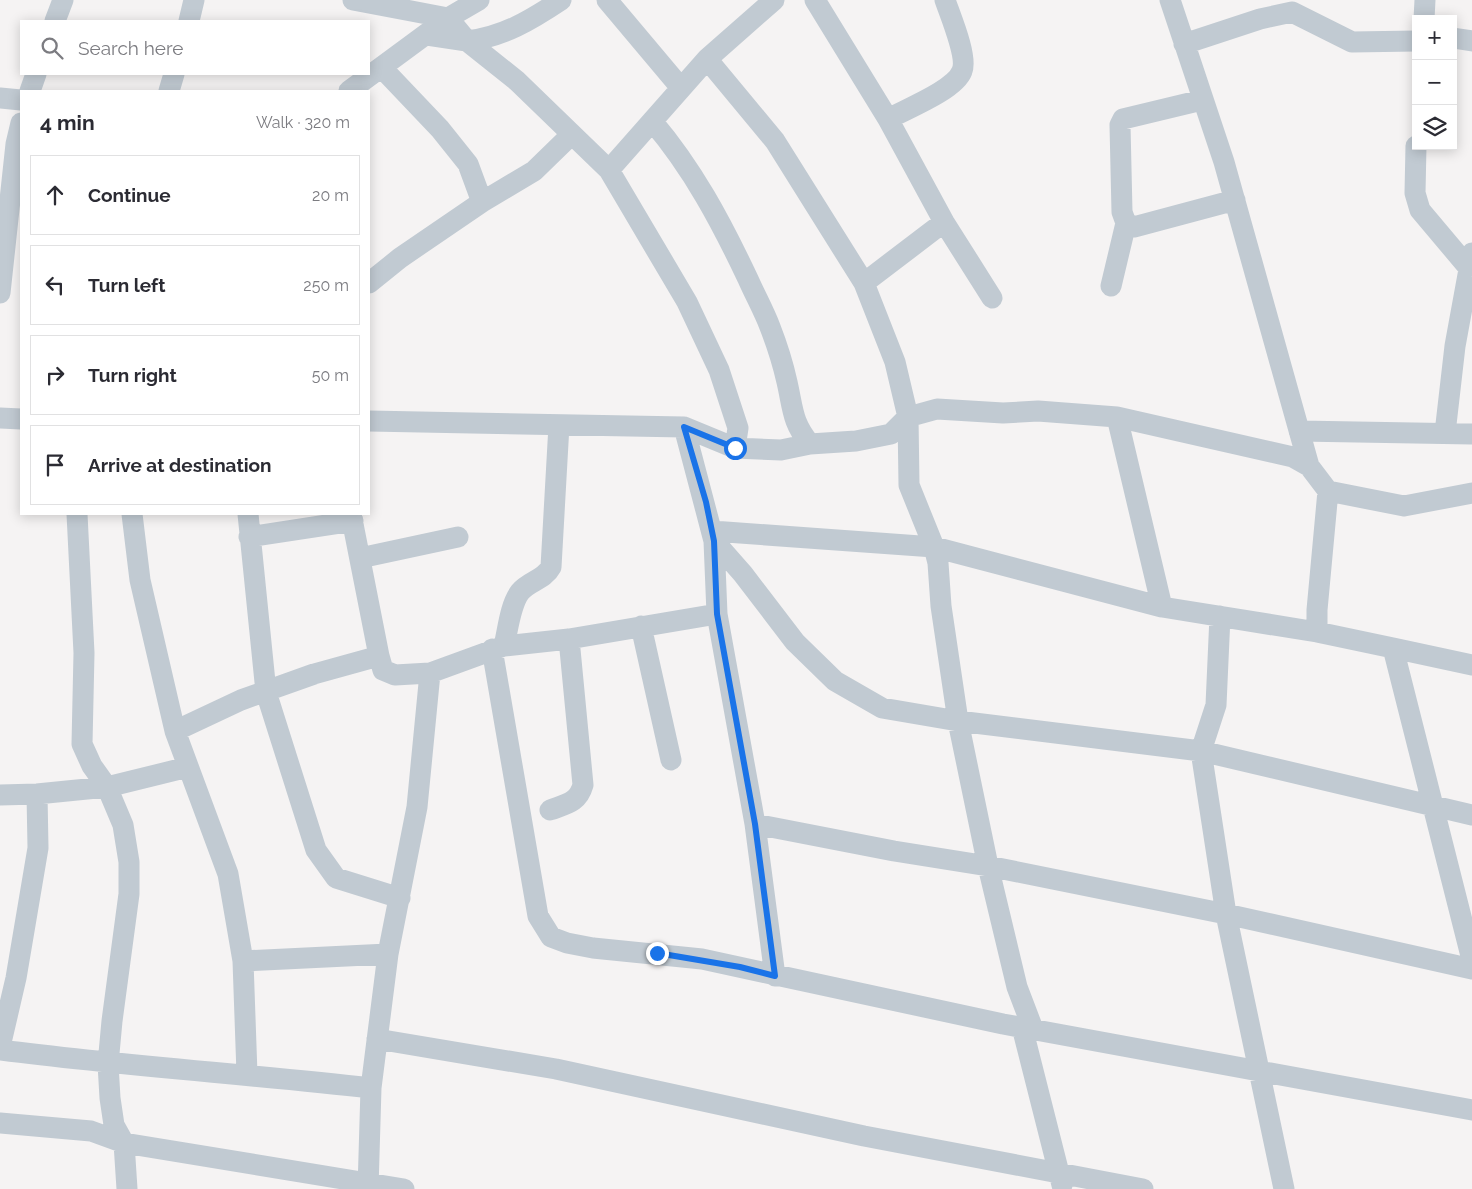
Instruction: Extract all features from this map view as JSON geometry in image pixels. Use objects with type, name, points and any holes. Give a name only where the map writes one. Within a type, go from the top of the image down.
[{"type":"street","points":[[55,20],[63,0]]},
{"type":"street","points":[[188,20],[194,0]]},
{"type":"street","points":[[353,0],[448,18],[467,40],[517,81],[609,170],[687,302],[719,370],[738,428],[735,448]]},
{"type":"street","points":[[351,90],[428,35],[448,18],[479,0]]},
{"type":"street","points":[[428,35],[467,40],[500,35],[534,19],[561,0]]},
{"type":"street","points":[[607,0],[682,88]]},
{"type":"street","points":[[609,170],[707,59],[774,0]]},
{"type":"street","points":[[814,0],[888,119],[944,222],[992,298]]},
{"type":"street","points":[[888,119],[952,85],[962,71],[962,56],[945,0]]},
{"type":"street","points":[[1170,0],[1235,200],[1309,466]]},
{"type":"street","points":[[1424,15],[1425,0]]},
{"type":"street","points":[[1184,44],[1260,19],[1292,12],[1352,42],[1412,41]]},
{"type":"street","points":[[1457,39],[1472,41]]},
{"type":"street","points":[[707,59],[775,141],[864,284],[895,362],[908,418],[908,485],[934,547],[958,721],[988,866],[1017,987],[1019,1027],[1061,1181]]},
{"type":"street","points":[[382,68],[440,129],[468,164],[482,202]]},
{"type":"street","points":[[30,90],[36,75]]},
{"type":"street","points":[[169,90],[174,75]]},
{"type":"street","points":[[0,98],[20,100]]},
{"type":"street","points":[[1111,286],[1126,223],[1122,212],[1120,125],[1123,119],[1202,100]]},
{"type":"street","points":[[652,121],[674,146],[697,181],[737,257],[770,327],[787,381],[793,415],[798,430],[810,444]]},
{"type":"street","points":[[0,293],[16,144],[20,127]]},
{"type":"street","points":[[370,282],[400,258],[482,202],[534,171],[571,135]]},
{"type":"street","points":[[1416,150],[1415,193],[1420,210],[1470,260],[1455,346],[1445,433]]},
{"type":"street","points":[[1126,223],[1134,227],[1142,226],[1235,200]]},
{"type":"street","points":[[864,284],[944,222]]},
{"type":"street","points":[[370,421],[684,427],[735,448],[781,450],[810,444],[856,441],[891,434],[908,418],[937,409],[1004,413],[1038,411],[1117,417],[1293,456],[1309,466],[1328,491],[1404,506],[1472,493]]},
{"type":"street","points":[[1117,417],[1162,606]]},
{"type":"street","points":[[0,418],[20,419]]},
{"type":"street","points":[[559,425],[551,567],[541,578],[521,591],[516,599],[498,647],[538,916],[551,937],[567,943],[593,948],[702,959],[1019,1027],[1472,1110]]},
{"type":"street","points":[[684,427],[713,536],[717,614],[755,824],[775,976]]},
{"type":"street","points":[[1299,431],[1472,434]]},
{"type":"street","points":[[1317,632],[1317,610],[1328,491]]},
{"type":"street","points":[[77,515],[84,653],[82,744],[92,766],[107,787],[123,825],[129,862],[129,894],[108,1064],[114,1125],[124,1143],[127,1189]]},
{"type":"street","points":[[132,515],[140,580],[174,731],[228,874],[243,961],[246,1074]]},
{"type":"street","points":[[248,515],[266,692],[316,850],[336,878],[400,898]]},
{"type":"street","points":[[249,537],[352,517],[383,670],[390,674],[430,673],[498,647],[568,639],[717,614]]},
{"type":"street","points":[[713,536],[934,547],[1162,606],[1317,632],[1472,665]]},
{"type":"street","points":[[713,536],[795,642],[835,681],[882,708],[958,721],[1201,751],[1472,815]]},
{"type":"street","points":[[360,558],[458,537]]},
{"type":"street","points":[[1220,616],[1216,706],[1211,728],[1201,751],[1226,914],[1284,1189]]},
{"type":"street","points":[[641,626],[672,760]]},
{"type":"street","points":[[550,810],[574,802],[580,794],[583,785],[568,639]]},
{"type":"street","points":[[1393,648],[1472,960]]},
{"type":"street","points":[[174,731],[241,700],[314,674],[380,656]]},
{"type":"street","points":[[368,1186],[371,1088],[388,954],[418,806],[430,673]]},
{"type":"street","points":[[0,795],[37,794],[107,787],[188,767]]},
{"type":"street","points":[[37,794],[38,848],[8,978],[0,1049],[108,1064],[246,1074],[371,1088]]},
{"type":"street","points":[[755,824],[894,851],[988,866],[1226,914],[1472,970]]},
{"type":"street","points":[[243,961],[388,954]]},
{"type":"street","points":[[1017,987],[1019,1027]]},
{"type":"street","points":[[377,1039],[556,1069],[1061,1181],[1143,1189]]},
{"type":"street","points":[[0,1123],[91,1132],[124,1143],[368,1186],[404,1189]]},
{"type":"route","points":[[657,953],[702,959],[775,976],[755,824],[717,614],[714,541],[706,502],[684,427],[735,448]]}]
